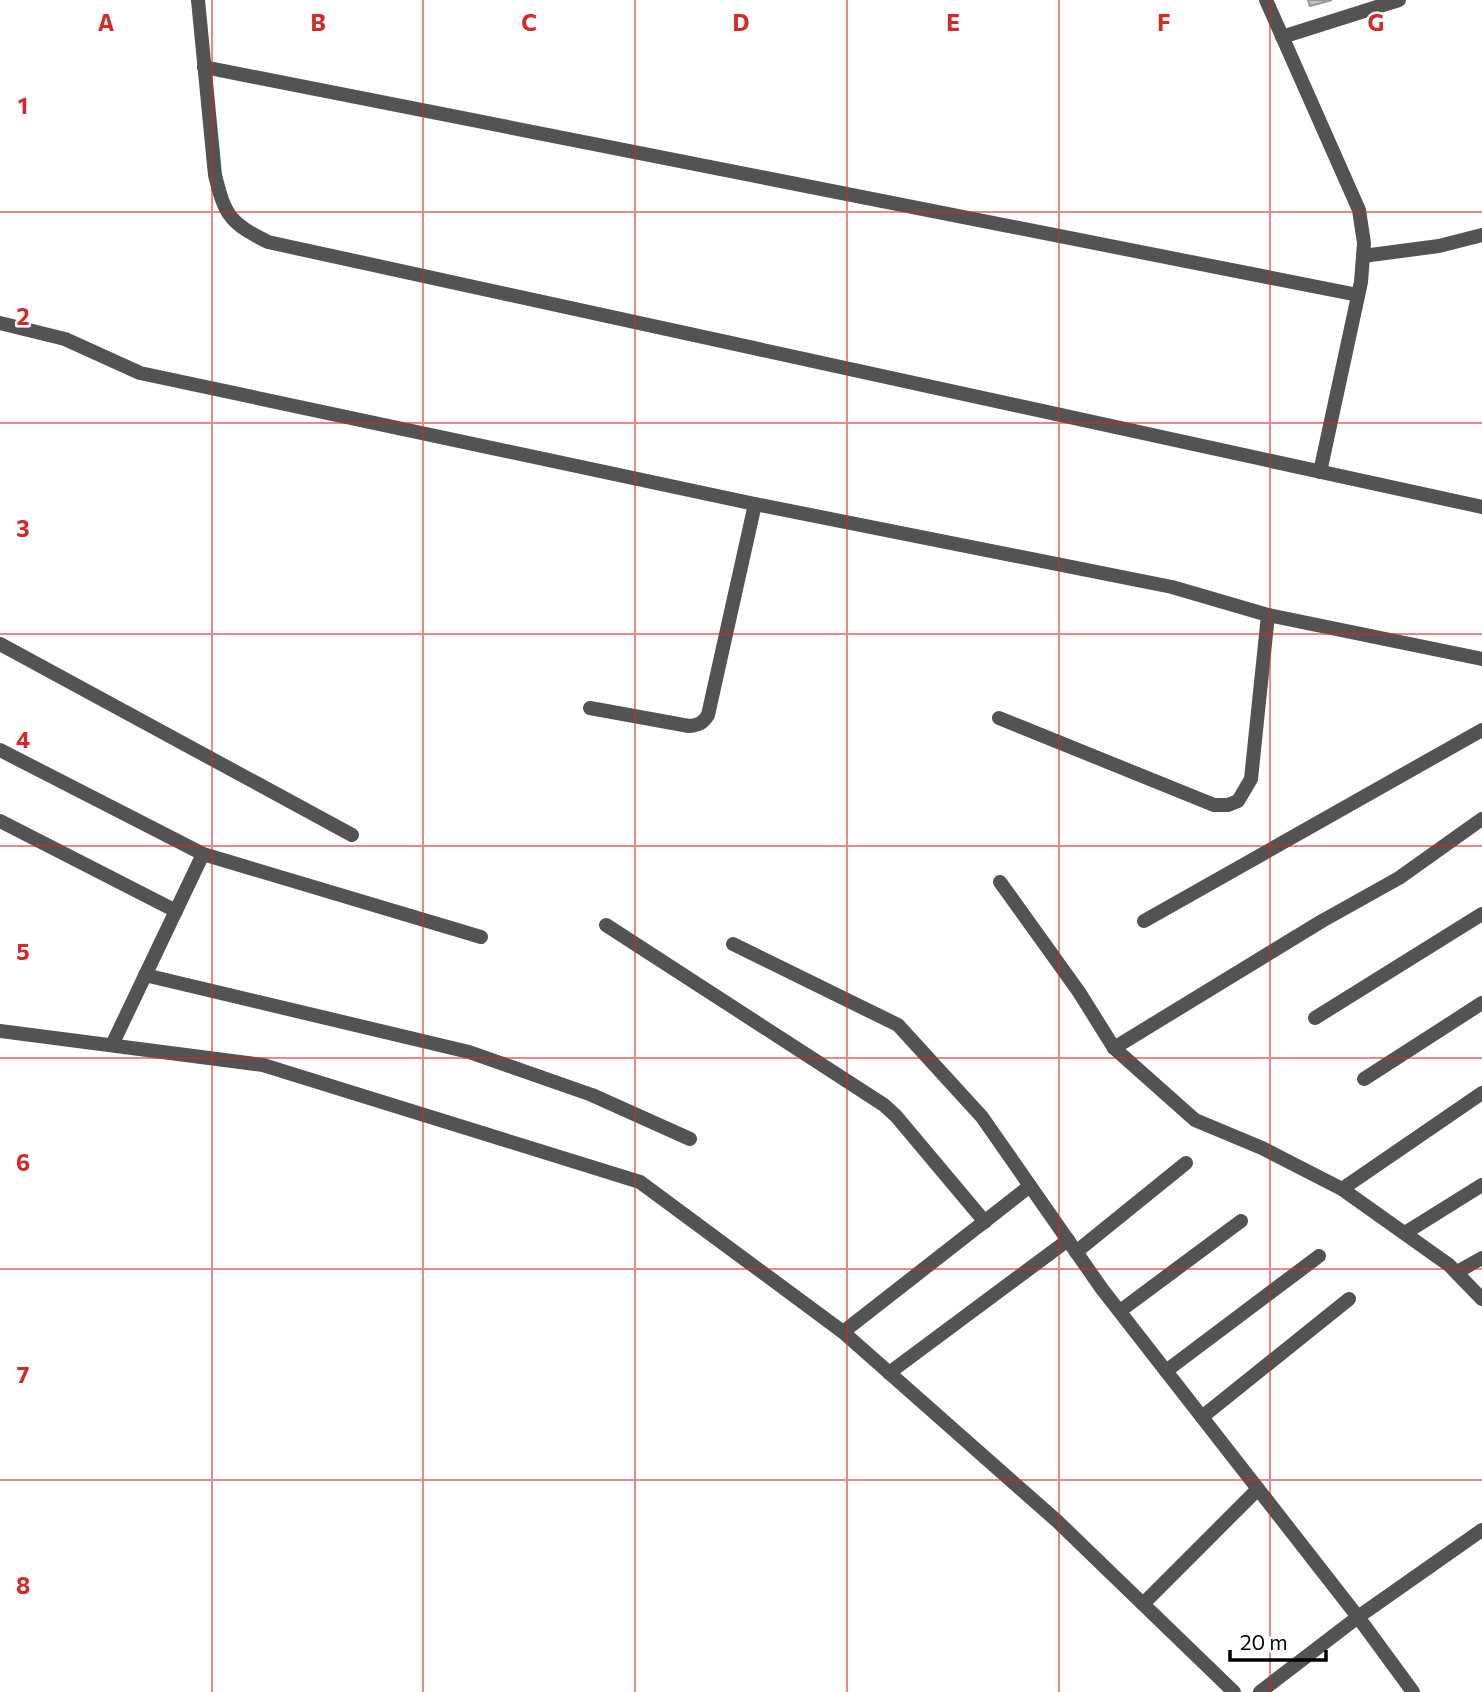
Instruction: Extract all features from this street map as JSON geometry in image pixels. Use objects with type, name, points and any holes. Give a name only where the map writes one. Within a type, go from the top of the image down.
[{"type":"street","points":[[198,0],[215,175],[221,202],[239,228],[268,242],[1482,507]]},
{"type":"street","points":[[1266,0],[1359,210],[1364,243],[1358,295],[1320,472]]},
{"type":"street","points":[[1282,37],[1399,0]]},
{"type":"street","points":[[204,67],[1358,295]]},
{"type":"street","points":[[1363,256],[1439,246],[1482,234]]},
{"type":"street","points":[[0,323],[65,339],[140,373],[755,504],[1172,587],[1268,615],[1482,659]]},
{"type":"street","points":[[590,708],[689,726],[704,721],[708,715],[755,504]]},
{"type":"street","points":[[999,718],[1214,805],[1238,801],[1251,779],[1268,615]]},
{"type":"street","points":[[0,644],[352,835]]},
{"type":"street","points":[[1144,921],[1482,730]]},
{"type":"street","points":[[0,750],[203,854],[481,937]]},
{"type":"street","points":[[1114,1048],[1399,877],[1482,819]]},
{"type":"street","points":[[0,821],[176,911]]},
{"type":"street","points":[[112,1045],[203,854]]},
{"type":"street","points":[[1000,882],[1079,992],[1114,1048],[1195,1120],[1262,1148],[1342,1189],[1457,1272],[1482,1299]]},
{"type":"street","points":[[1315,1018],[1482,914]]},
{"type":"street","points":[[606,925],[884,1105],[896,1115],[985,1222]]},
{"type":"street","points":[[733,944],[898,1025],[982,1117],[1120,1311],[1358,1617],[1413,1692]]},
{"type":"street","points":[[145,975],[480,1055],[592,1095],[691,1139]]},
{"type":"street","points":[[1364,1079],[1482,1003]]},
{"type":"street","points":[[0,1031],[263,1065],[640,1182],[843,1332],[1057,1521],[1234,1692]]},
{"type":"street","points":[[1342,1189],[1482,1093]]},
{"type":"street","points":[[889,1373],[1186,1163]]},
{"type":"street","points":[[1405,1233],[1482,1185]]},
{"type":"street","points":[[843,1332],[1030,1186]]},
{"type":"street","points":[[1120,1311],[1241,1221]]},
{"type":"street","points":[[1166,1371],[1319,1256]]},
{"type":"street","points":[[1457,1272],[1482,1258]]},
{"type":"street","points":[[1202,1417],[1349,1299]]},
{"type":"street","points":[[1143,1604],[1258,1489]]},
{"type":"street","points":[[1260,1692],[1358,1617],[1482,1530]]},
{"type":"building","points":[[1308,0],[1332,0],[1310,6]]}]
